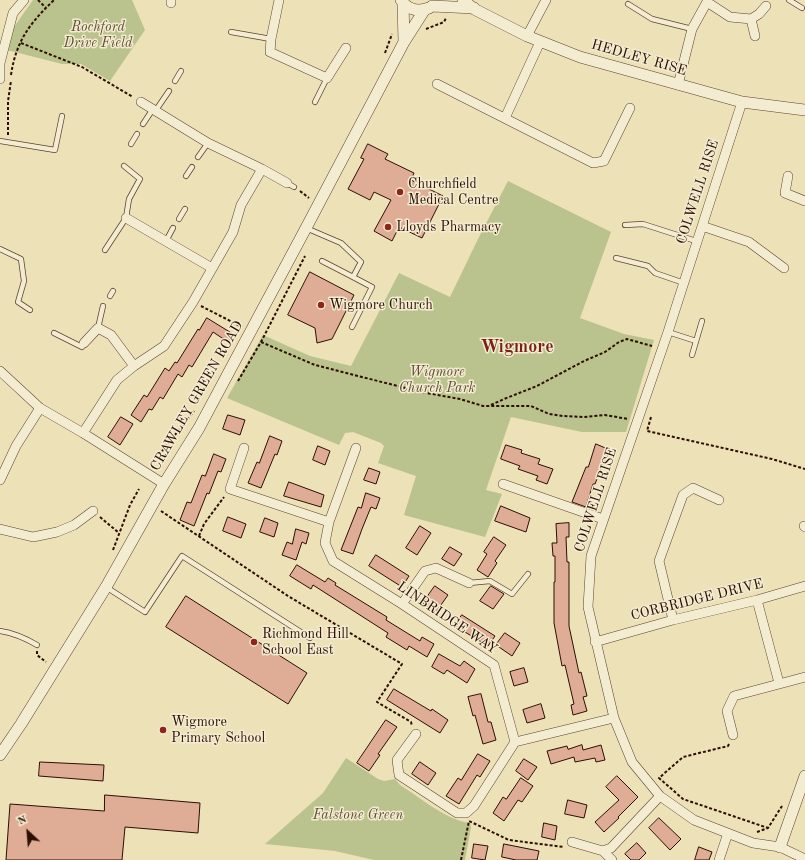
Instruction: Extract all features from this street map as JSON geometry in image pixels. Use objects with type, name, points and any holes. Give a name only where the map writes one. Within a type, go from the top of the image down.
[{"type":"street","points":[[0,79],[0,63],[13,13],[24,0]]},
{"type":"street","points":[[279,0],[271,39],[270,52],[328,78],[346,48]]},
{"type":"street","name":"HEDLEY RISE","points":[[463,0],[474,8],[527,36],[580,57],[742,102],[805,110]]},
{"type":"street","points":[[527,36],[546,0]]},
{"type":"street","name":"HEDLEY RISE","points":[[402,1],[413,9],[431,5],[474,8]]},
{"type":"street","name":"CRAWLEY GREEN ROAD","points":[[402,1],[404,42]]},
{"type":"street","points":[[678,85],[692,28],[708,1],[730,17],[751,18],[759,14],[768,3]]},
{"type":"street","name":"CRAWLEY GREEN ROAD","points":[[0,755],[21,724],[106,587],[164,484],[199,428],[404,42],[431,5]]},
{"type":"street","points":[[751,18],[755,36]]},
{"type":"street","points":[[505,118],[540,42]]},
{"type":"street","points":[[437,84],[593,163],[604,160],[630,108]]},
{"type":"street","points":[[141,102],[208,143],[262,169],[290,185]]},
{"type":"street","name":"COLWELL RISE","points":[[742,102],[696,241],[668,332],[591,556],[588,607],[614,718],[632,762],[660,796],[694,820],[753,843],[780,847],[805,858]]},
{"type":"street","points":[[83,433],[117,380],[134,366],[164,346],[193,302],[233,232],[241,205],[262,169]]},
{"type":"street","points":[[788,176],[785,193],[805,200]]},
{"type":"street","points":[[126,218],[212,268]]},
{"type":"street","points":[[702,226],[749,242],[784,268]]},
{"type":"street","points":[[84,343],[98,328],[110,335],[134,366]]},
{"type":"street","points":[[0,371],[40,408],[164,484]]},
{"type":"street","points":[[0,480],[16,446],[40,408]]},
{"type":"street","points":[[244,448],[230,489],[329,522]]},
{"type":"street","name":"LINBRIDGE WAY","points":[[356,448],[329,522],[325,544],[332,561],[402,604],[494,665],[515,742]]},
{"type":"street","points":[[503,484],[603,519]]},
{"type":"street","points":[[673,620],[659,561],[683,496],[693,488],[719,500]]},
{"type":"street","points":[[0,529],[33,537],[57,532],[74,525],[93,511]]},
{"type":"street","points":[[402,604],[424,571],[436,568],[469,583]]},
{"type":"street","name":"CORBRIDGE DRIVE","points":[[595,642],[805,586]]},
{"type":"street","points":[[757,600],[779,683]]},
{"type":"street","points":[[733,735],[727,711],[734,696],[805,677]]},
{"type":"street","points":[[416,734],[397,760],[399,775],[457,813],[466,813],[474,806],[515,742],[614,718]]},
{"type":"street","points":[[780,847],[805,776]]},
{"type":"street","points":[[603,851],[611,848],[660,796]]},
{"type":"street","points":[[719,860],[728,833]]},
{"type":"street","points":[[572,842],[603,851],[612,860]]},
{"type":"lane","points":[[789,0],[802,8]]},
{"type":"lane","points":[[628,4],[652,19],[692,28]]},
{"type":"lane","points":[[231,32],[271,39]]},
{"type":"lane","points":[[175,81],[181,71]]},
{"type":"lane","points":[[315,102],[328,78]]},
{"type":"lane","points":[[143,124],[169,91]]},
{"type":"lane","points":[[0,141],[55,150],[62,116]]},
{"type":"lane","points":[[131,144],[137,134]]},
{"type":"lane","points":[[198,157],[208,143]]},
{"type":"lane","points":[[105,250],[126,218],[128,199],[140,179],[124,166]]},
{"type":"lane","points":[[186,176],[192,167]]},
{"type":"lane","points":[[179,219],[185,209]]},
{"type":"lane","points":[[625,225],[643,224],[696,241]]},
{"type":"lane","points":[[166,241],[173,228]]},
{"type":"lane","points":[[306,228],[341,243],[361,262],[353,277]]},
{"type":"lane","points":[[0,249],[21,259],[24,281],[18,302],[30,310]]},
{"type":"lane","points":[[616,258],[648,266],[655,272],[684,283]]},
{"type":"lane","points":[[322,261],[372,287],[352,327]]},
{"type":"lane","points":[[110,296],[113,291]]},
{"type":"lane","points":[[98,328],[103,306]]},
{"type":"lane","points":[[692,355],[702,321]]},
{"type":"lane","points":[[668,332],[696,341]]},
{"type":"lane","points":[[54,333],[82,347],[84,343]]},
{"type":"lane","points":[[106,587],[145,612],[182,556],[310,638]]},
{"type":"lane","points":[[469,583],[490,581],[512,594],[528,574]]},
{"type":"lane","points":[[0,631],[13,633],[26,638],[37,645]]},
{"type":"path","points":[[38,0],[46,8]]},
{"type":"path","points":[[8,142],[8,101],[13,60],[20,42],[33,20],[54,0]]},
{"type":"path","points":[[425,29],[444,22],[447,17]]},
{"type":"path","points":[[20,42],[82,67],[141,102]]},
{"type":"path","points":[[290,185],[313,201]]},
{"type":"path","points":[[307,252],[261,342],[316,365],[421,392],[460,399],[483,406],[531,406],[549,414],[563,416],[584,417],[605,415],[620,419],[632,420]]},
{"type":"path","points":[[193,302],[245,328]]},
{"type":"path","points":[[490,406],[537,386],[584,361],[605,352],[619,342],[627,339],[655,347]]},
{"type":"path","points":[[159,455],[187,420]]},
{"type":"path","points":[[648,426],[647,431],[772,459],[805,469]]},
{"type":"path","points":[[130,505],[139,489]]},
{"type":"path","points":[[199,536],[204,524],[230,489]]},
{"type":"path","points":[[161,510],[288,596],[402,664],[377,702],[411,722],[416,734]]},
{"type":"path","points":[[93,511],[119,533]]},
{"type":"path","points":[[37,645],[36,655],[47,663]]},
{"type":"path","points":[[733,735],[728,746],[683,757],[659,778],[683,799],[768,828]]},
{"type":"path","points":[[461,860],[469,821],[509,840],[562,848],[572,842]]},
{"type":"green space","name":"Rochford Drive Field","points":[[33,0],[132,0],[145,30],[110,81],[81,64],[62,64],[7,50],[14,27]]},
{"type":"green space","name":"Wigmore Church Park","points":[[508,181],[611,232],[580,318],[624,334],[654,340],[626,432],[582,432],[511,417],[486,490],[502,494],[485,537],[404,515],[416,476],[378,463],[384,446],[381,443],[353,432],[345,433],[339,445],[227,398],[263,335],[310,356],[351,366],[399,273],[450,297]]},
{"type":"green space","name":"Falstone Green","points":[[346,758],[378,779],[384,781],[395,779],[400,785],[434,808],[452,818],[470,823],[471,827],[465,860],[374,860],[335,851],[265,844],[323,793]]},
{"type":"building","name":"Churchfield Medical Centre","points":[[368,144],[388,154],[385,159],[414,173],[411,180],[443,196],[422,238],[399,227],[392,241],[374,231],[391,200],[374,192],[370,200],[348,189],[364,159],[361,158]]},
{"type":"building","name":"Wigmore Church","points":[[310,272],[354,295],[332,339],[317,343],[315,328],[288,315]]},
{"type":"building","points":[[207,318],[233,334],[228,342],[213,332],[192,367],[189,365],[182,377],[178,374],[163,399],[160,397],[152,410],[149,409],[141,422],[131,415],[144,395],[147,397],[165,368],[169,371],[175,362],[177,363],[198,329],[199,330]]},
{"type":"building","points":[[228,415],[245,420],[240,435],[223,429]]},
{"type":"building","points":[[121,417],[133,424],[120,445],[108,437]]},
{"type":"building","points":[[270,436],[282,441],[261,488],[248,483],[257,462],[259,463]]},
{"type":"building","points":[[596,444],[610,450],[595,484],[593,484],[586,507],[572,502],[586,467],[588,467]]},
{"type":"building","points":[[506,445],[522,450],[521,453],[540,459],[538,464],[553,469],[547,484],[536,480],[538,476],[518,469],[520,466],[501,459]]},
{"type":"building","points":[[318,446],[330,451],[325,465],[313,460]]},
{"type":"building","points":[[214,454],[226,459],[221,472],[218,471],[209,494],[207,493],[194,526],[180,520],[187,502],[191,503],[202,475],[205,476]]},
{"type":"building","points":[[369,468],[380,472],[376,484],[364,480]]},
{"type":"building","points":[[289,482],[324,495],[321,507],[284,496]]},
{"type":"building","points":[[366,493],[380,498],[376,509],[371,507],[353,554],[341,550],[358,507],[361,508]]},
{"type":"building","points":[[501,506],[530,518],[526,532],[495,521]]},
{"type":"building","points":[[228,517],[246,524],[241,538],[223,531]]},
{"type":"building","points":[[265,518],[278,523],[274,537],[260,532]]},
{"type":"building","points":[[569,523],[569,537],[566,537],[567,562],[569,562],[569,626],[579,673],[581,672],[587,696],[583,697],[587,711],[573,715],[571,705],[574,704],[565,665],[562,666],[554,623],[555,556],[553,556],[552,543],[557,543],[556,524]]},
{"type":"building","points":[[420,526],[431,533],[417,555],[406,548]]},
{"type":"building","points":[[296,529],[309,533],[306,544],[302,542],[296,560],[282,555],[287,542],[292,544]]},
{"type":"building","points":[[494,537],[506,545],[495,561],[497,563],[488,577],[477,570],[487,554],[484,552]]},
{"type":"building","points":[[450,547],[462,554],[454,566],[442,559]]},
{"type":"building","points":[[376,555],[409,576],[402,587],[369,566]]},
{"type":"building","points":[[297,565],[325,582],[328,578],[336,583],[335,585],[387,617],[386,620],[420,641],[422,637],[434,644],[427,657],[409,646],[407,650],[386,637],[388,633],[313,585],[311,589],[290,576]]},
{"type":"building","points":[[435,586],[448,595],[436,612],[423,603]]},
{"type":"building","points":[[491,586],[504,594],[493,609],[480,601]]},
{"type":"building","points":[[186,596],[307,673],[288,704],[166,627]]},
{"type":"building","points":[[462,615],[495,636],[488,646],[455,626]]},
{"type":"building","points":[[505,633],[520,643],[512,656],[496,645]]},
{"type":"building","points":[[439,654],[460,666],[464,661],[475,669],[467,683],[447,670],[444,674],[432,667]]},
{"type":"building","points":[[524,668],[528,682],[514,686],[510,672]]},
{"type":"building","points":[[394,689],[431,711],[432,709],[448,720],[440,733],[387,700]]},
{"type":"building","points":[[481,694],[488,722],[491,722],[496,740],[483,744],[468,697]]},
{"type":"building","points":[[541,704],[545,718],[527,723],[523,710]]},
{"type":"building","points":[[386,720],[397,727],[378,754],[380,755],[369,771],[357,763]]},
{"type":"building","points":[[582,745],[583,750],[601,745],[605,760],[596,762],[595,758],[575,762],[574,757],[551,764],[547,751],[567,746],[568,749]]},
{"type":"building","points":[[478,754],[490,761],[480,777],[477,775],[459,804],[446,796],[458,778],[461,780]]},
{"type":"building","points":[[524,759],[537,767],[528,780],[516,771]]},
{"type":"building","points":[[40,762],[104,765],[103,781],[39,776]]},
{"type":"building","points":[[420,762],[436,773],[428,785],[412,774]]},
{"type":"building","points":[[617,776],[638,797],[604,832],[595,822],[619,800],[606,787]]},
{"type":"building","points":[[521,778],[533,786],[522,802],[518,800],[504,821],[493,813],[503,797],[506,799]]},
{"type":"building","points":[[105,795],[200,803],[198,833],[125,827],[122,860],[6,860],[10,804],[104,811]]},
{"type":"building","points":[[568,800],[587,805],[584,818],[565,814]]},
{"type":"building","points":[[659,818],[681,839],[670,850],[649,828]]},
{"type":"building","points":[[544,823],[557,826],[555,840],[542,837]]},
{"type":"building","points":[[637,843],[646,853],[639,860],[631,860],[625,854]]},
{"type":"building","points":[[474,844],[488,846],[485,860],[472,858]]},
{"type":"building","points":[[504,844],[539,851],[537,860],[516,860],[502,857]]},
{"type":"building","points":[[699,847],[712,852],[709,860],[695,860]]},
{"type":"place","name":"Churchfield Medical Centre","points":[[400,192]]},
{"type":"place","name":"Lloyds Pharmacy","points":[[388,227]]},
{"type":"place","name":"Wigmore Church","points":[[321,305]]},
{"type":"place","name":"Richmond Hill School East","points":[[254,642]]},
{"type":"place","name":"Wigmore Primary School","points":[[163,730]]},
{"type":"district","name":"Wigmore","points":[[517,347]]}]
